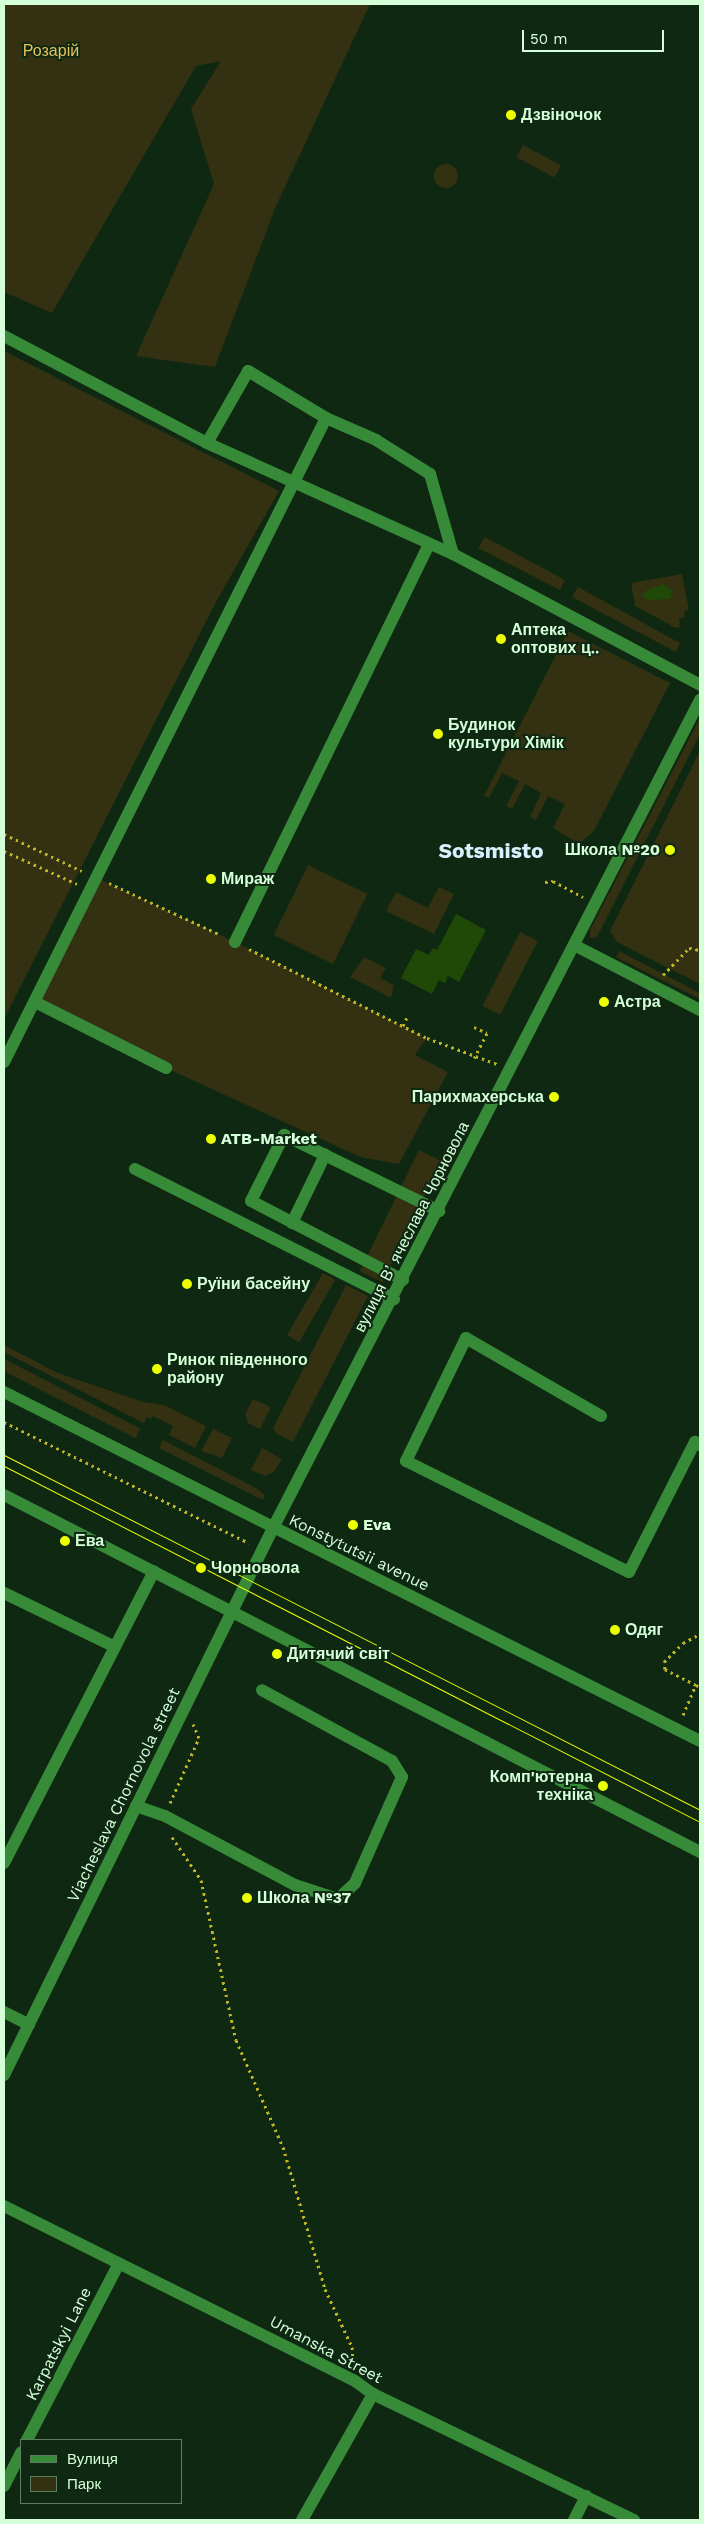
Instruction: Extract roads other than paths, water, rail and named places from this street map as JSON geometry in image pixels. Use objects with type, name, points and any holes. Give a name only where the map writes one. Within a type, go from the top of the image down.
[{"type":"street","points":[[4,336],[208,443],[453,554],[700,685]]},
{"type":"street","points":[[208,443],[248,371],[326,418],[376,440],[430,474],[453,554]]},
{"type":"street","points":[[4,1062],[326,418]]},
{"type":"street","points":[[235,942],[429,544]]},
{"type":"street","name":"вулиця Вʼячеслава Чорновола","points":[[274,1528],[394,1299],[700,700]]},
{"type":"street","points":[[574,945],[700,1010]]},
{"type":"street","points":[[35,1002],[166,1068]]},
{"type":"street","points":[[403,1280],[251,1201],[284,1135],[439,1211]]},
{"type":"street","points":[[292,1223],[325,1155]]},
{"type":"street","points":[[135,1169],[394,1299]]},
{"type":"street","points":[[601,1416],[466,1338],[406,1461],[629,1572],[695,1442],[700,1445]]},
{"type":"street","name":"Konstytutsii avenue","points":[[4,1392],[700,1741]]},
{"type":"street","points":[[4,1495],[700,1852]]},
{"type":"street","name":"Viacheslava Chornovola street","points":[[4,2075],[185,1704],[274,1528]]},
{"type":"street","points":[[4,1863],[113,1646],[154,1571]]},
{"type":"street","points":[[4,1593],[113,1646]]},
{"type":"street","points":[[136,1806],[164,1816],[295,1884],[338,1899],[355,1883],[402,1777],[392,1761],[262,1690]]},
{"type":"street","points":[[4,2012],[29,2024]]},
{"type":"street","name":"Umanska Street","points":[[4,2206],[355,2381],[373,2394],[634,2520]]},
{"type":"street","name":"Karpatskyi Lane","points":[[29,2439],[120,2263]]},
{"type":"street","points":[[302,2520],[373,2394]]},
{"type":"street","points":[[4,2486],[20,2454]]},
{"type":"street","points":[[574,2520],[586,2496]]},
{"type":"tram line","points":[[4,1455],[700,1810]]},
{"type":"tram line","points":[[4,1466],[700,1822]]},
{"type":"place","name":"Дзвіночок","points":[[511,115]]},
{"type":"place","name":"Аптека оптових ц‥","points":[[501,639]]},
{"type":"place","name":"Будинок культури Хімік","points":[[438,734]]},
{"type":"place","name":"Школа №20","points":[[670,850]]},
{"type":"place","name":"Мираж","points":[[211,879]]},
{"type":"place","name":"Астра","points":[[604,1002]]},
{"type":"place","name":"Парихмахерська","points":[[554,1097]]},
{"type":"place","name":"ATB-Market","points":[[211,1139]]},
{"type":"place","name":"Руїни басейну","points":[[187,1284]]},
{"type":"place","name":"Ринок південного району","points":[[157,1369]]},
{"type":"place","name":"Eva","points":[[353,1525]]},
{"type":"place","name":"Ева","points":[[65,1541]]},
{"type":"place","name":"Чорновола","points":[[201,1568]]},
{"type":"place","name":"Одяг","points":[[615,1630]]},
{"type":"place","name":"Дитячий світ","points":[[277,1654]]},
{"type":"place","name":"Комп'ютерна техніка","points":[[603,1786]]},
{"type":"place","name":"Школа №37","points":[[247,1898]]},
{"type":"district","name":"Sotsmisto","points":[[491,851]]},
{"type":"park label","name":"Розарій","points":[[51,51]]}]
